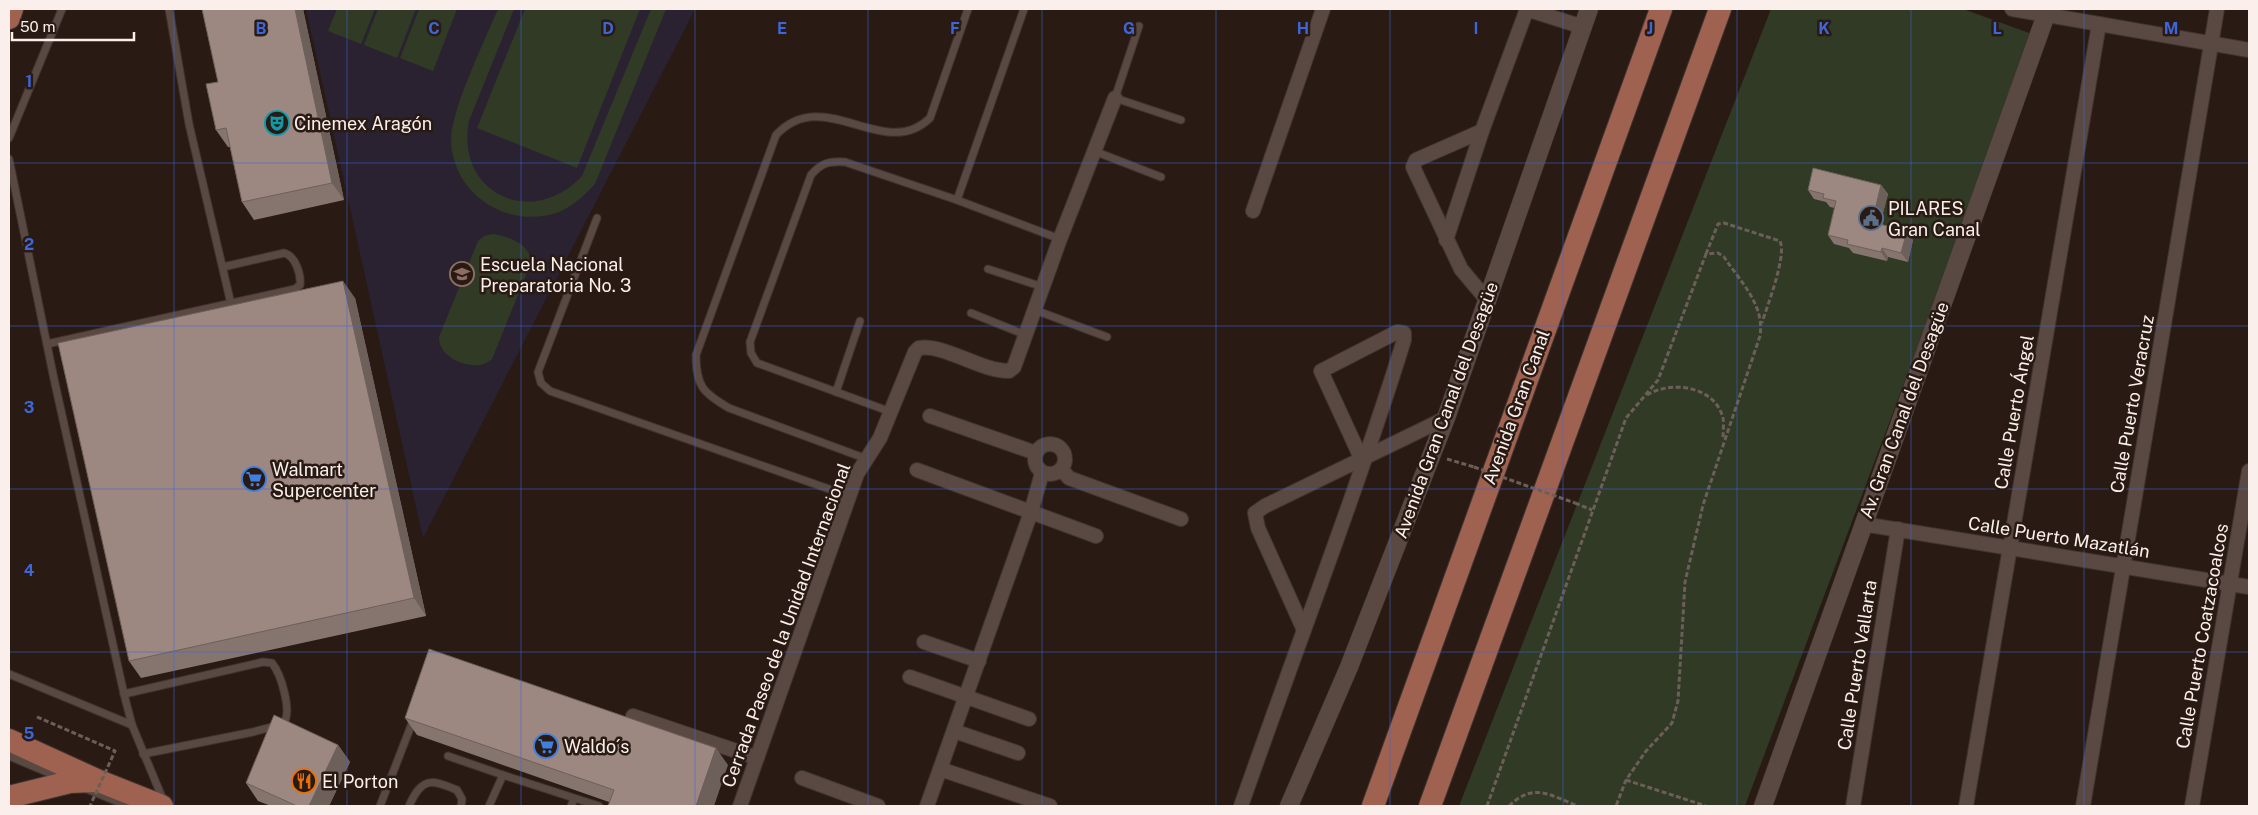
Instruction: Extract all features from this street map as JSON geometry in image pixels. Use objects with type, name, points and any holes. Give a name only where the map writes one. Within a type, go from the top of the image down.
[{"type":"main road","points":[[9,18],[12,9]]},
{"type":"main road","name":"Avenida Gran Canal","points":[[1373,806],[1660,9]]},
{"type":"main road","points":[[1430,806],[1720,9]]},
{"type":"main road","points":[[9,740],[99,781],[162,806]]},
{"type":"main road","points":[[10,800],[70,782],[99,781]]},
{"type":"street","points":[[1253,211],[1323,9]]},
{"type":"street","points":[[1446,240],[1482,131],[1526,9],[1583,27]]},
{"type":"street","name":"Avenida Gran Canal del Desagüe","points":[[1289,806],[1349,667],[1446,418],[1589,9]]},
{"type":"street","points":[[2012,9],[2047,12],[2099,24],[2249,50]]},
{"type":"street","name":"Calle Puerto Veracruz","points":[[2083,806],[2217,9]]},
{"type":"street","name":"Av. Gran Canal del Desagüe","points":[[1763,806],[2047,12]]},
{"type":"street","name":"Calle Puerto Ángel","points":[[1966,806],[2099,24]]},
{"type":"street","points":[[1026,335],[1060,239],[1115,98]]},
{"type":"street","points":[[1482,131],[1413,163],[1414,171],[1461,269],[1488,300]]},
{"type":"street","points":[[1241,806],[1365,456],[1404,340],[1404,333],[1400,332],[1320,371],[1365,456]]},
{"type":"street","name":"Cerrada Paseo de la Unidad Internacional","points":[[740,806],[857,474],[880,438],[912,358],[919,348],[930,348],[994,370],[1009,371],[1017,361],[1026,335]]},
{"type":"street","points":[[930,416],[1036,453]]},
{"type":"street","points":[[1303,628],[1258,528],[1256,514],[1260,508],[1446,418]]},
{"type":"street","points":[[1048,444],[1059,446],[1066,460],[1062,470],[1052,475],[1042,472],[1035,464],[1036,453],[1039,449],[1048,444]]},
{"type":"street","points":[[917,470],[1096,536]]},
{"type":"street","points":[[1062,470],[1069,478],[1181,519]]},
{"type":"street","name":"Calle Puerto Coatzacoalcos","points":[[2192,806],[2249,471]]},
{"type":"street","points":[[927,806],[1031,512],[1042,472]]},
{"type":"street","name":"Calle Puerto Mazatlán","points":[[1863,524],[2249,588]]},
{"type":"street","name":"Calle Puerto Vallarta","points":[[1853,806],[1898,530]]},
{"type":"street","points":[[924,642],[978,661]]},
{"type":"street","points":[[910,677],[1029,719]]},
{"type":"street","points":[[633,716],[757,758]]},
{"type":"street","points":[[954,732],[1018,753]]},
{"type":"street","points":[[940,770],[1050,806]]},
{"type":"street","points":[[802,778],[878,806]]},
{"type":"lane","points":[[9,138],[62,9]]},
{"type":"lane","points":[[169,9],[189,124],[231,304]]},
{"type":"lane","points":[[867,459],[729,408],[714,399],[701,388],[696,372],[696,355],[776,135],[796,120],[828,116],[886,132],[912,131],[922,126],[930,118],[968,9]]},
{"type":"lane","points":[[957,200],[1024,9]]},
{"type":"lane","points":[[1139,26],[1115,98],[1181,120]]},
{"type":"lane","points":[[1094,152],[1161,177]]},
{"type":"lane","points":[[9,160],[47,344],[124,694],[132,725],[166,806]]},
{"type":"lane","points":[[890,412],[757,363],[751,353],[750,342],[811,175],[819,166],[830,162],[845,162],[957,200],[1060,239]]},
{"type":"lane","points":[[597,218],[538,372],[541,382],[550,391],[849,496]]},
{"type":"lane","points":[[47,344],[231,304],[295,289],[300,285],[292,257],[284,253],[223,267]]},
{"type":"lane","points":[[988,269],[1043,287]]},
{"type":"lane","points":[[1035,310],[1107,338]]},
{"type":"lane","points":[[971,313],[1026,335]]},
{"type":"lane","points":[[836,392],[860,321]]},
{"type":"lane","points":[[124,694],[263,662],[272,663],[278,671],[288,711],[283,724],[244,734],[143,754]]},
{"type":"lane","points":[[9,674],[132,725]]},
{"type":"lane","points":[[380,806],[418,706]]},
{"type":"lane","points":[[9,756],[128,806]]},
{"type":"lane","points":[[448,756],[503,775],[572,803],[599,806]]},
{"type":"lane","points":[[489,806],[503,775]]},
{"type":"lane","points":[[409,806],[415,793],[423,784],[436,781],[458,790],[462,799],[461,806]]},
{"type":"path","points":[[1487,806],[1626,418],[1658,380],[1718,224],[1724,223],[1780,241],[1782,246],[1781,257],[1761,326],[1703,505],[1685,582],[1678,701],[1672,723],[1646,751],[1626,780],[1616,806]]},
{"type":"path","points":[[1706,254],[1718,253],[1724,257],[1759,309],[1761,326]]},
{"type":"path","points":[[1642,398],[1653,391],[1666,387],[1687,387],[1703,394],[1714,404],[1723,418],[1723,443]]},
{"type":"path","points":[[1432,455],[1474,467],[1592,510]]},
{"type":"path","points":[[37,717],[115,751],[90,806]]},
{"type":"path","points":[[1626,780],[1706,806]]},
{"type":"path","points":[[1509,806],[1520,796],[1529,792],[1542,792],[1578,806]]},
{"type":"shaded area","name":"Escuela Nacional Preparatoria No. 3","points":[[306,9],[695,9],[423,538]]},
{"type":"green space","points":[[337,9],[375,9],[361,44],[328,31]]},
{"type":"green space","points":[[378,9],[416,9],[397,58],[364,45]]},
{"type":"green space","points":[[419,9],[457,9],[433,71],[400,58]]},
{"type":"green space","points":[[498,9],[514,9],[469,121],[468,146],[474,168],[486,184],[502,196],[521,201],[542,200],[563,192],[582,176],[651,9],[666,9],[595,184],[569,207],[559,212],[540,216],[521,216],[504,212],[487,204],[473,193],[462,178],[454,161],[451,142],[456,112],[469,76]]},
{"type":"green space","points":[[525,9],[640,9],[577,168],[477,128]]},
{"type":"green space","points":[[1771,9],[1963,9],[2035,35],[1745,806],[1459,806]]},
{"type":"green space","points":[[493,234],[518,242],[527,250],[531,263],[492,359],[477,365],[468,365],[451,358],[440,345],[439,337],[478,241],[484,236]]},
{"type":"building","points":[[202,9],[295,9],[332,183],[242,202],[226,128],[216,130],[206,84],[218,82]]},
{"type":"building","name":"PILARES Gran Canal","points":[[1813,168],[1881,185],[1872,222],[1907,231],[1901,253],[1882,248],[1881,252],[1847,244],[1848,240],[1828,235],[1836,201],[1823,198],[1824,194],[1808,190]]},
{"type":"building","points":[[343,281],[414,598],[129,661],[58,343]]},
{"type":"building","points":[[429,649],[716,748],[696,806],[608,806],[614,790],[405,718]]},
{"type":"building","name":"El Porton","points":[[274,715],[338,745],[309,806],[297,806],[246,783]]},
{"type":"place","name":"Cinemex Aragón","points":[[277,123]]},
{"type":"place","name":"PILARES Gran Canal","points":[[1871,218]]},
{"type":"place","name":"Escuela Nacional Preparatoria No. 3","points":[[462,274]]},
{"type":"place","name":"Walmart Supercenter","points":[[254,479]]},
{"type":"place","name":"Waldo´s","points":[[546,746]]},
{"type":"place","name":"El Porton","points":[[304,781]]}]
